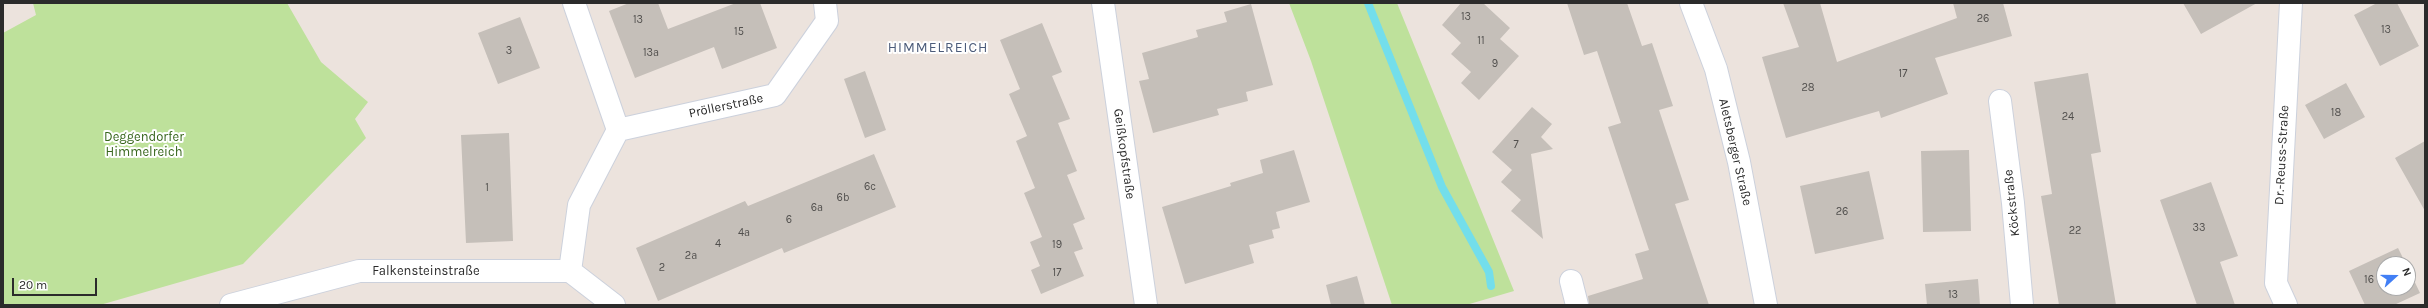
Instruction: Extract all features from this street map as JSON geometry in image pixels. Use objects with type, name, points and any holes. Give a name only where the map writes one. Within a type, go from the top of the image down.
[{"type":"street","points":[[574,3],[618,130],[579,205],[570,271],[614,305]]},
{"type":"street","name":"Pröllerstraße","points":[[618,130],[775,95],[827,21],[825,3]]},
{"type":"street","name":"Geißkopfstraße","points":[[1103,3],[1146,305]]},
{"type":"street","name":"Aletsberger Straße","points":[[1691,3],[1716,69],[1739,162],[1766,305]]},
{"type":"street","name":"Dr.-Reuss-Straße","points":[[2286,305],[2276,284],[2291,3]]},
{"type":"street","name":"Köckstraße","points":[[2000,101],[2013,203],[2022,305]]},
{"type":"street","name":"Falkensteinstraße","points":[[231,305],[359,271],[570,271]]},
{"type":"street","points":[[1571,281],[1577,305]]},
{"type":"green space","name":"Deggendorfer Himmelreich","points":[[33,3],[287,3],[321,62],[368,102],[355,119],[366,138],[243,264],[100,305],[3,305],[3,33],[36,15]]},
{"type":"green space","points":[[1289,3],[1397,3],[1514,291],[1466,305],[1392,305],[1311,61]]},
{"type":"building","points":[[629,3],[658,3],[668,29],[736,3],[760,3],[777,48],[722,69],[714,47],[635,78],[609,11]]},
{"type":"building","points":[[1461,3],[1483,3],[1510,28],[1500,39],[1519,56],[1479,100],[1461,83],[1471,72],[1451,54],[1461,43],[1442,25]]},
{"type":"building","points":[[1567,3],[1627,3],[1642,46],[1652,43],[1673,106],[1659,110],[1689,200],[1675,204],[1709,305],[1589,305],[1588,296],[1643,279],[1635,254],[1649,250],[1608,127],[1621,123],[1597,51],[1584,55]]},
{"type":"building","points":[[1783,3],[1820,3],[1837,62],[1957,18],[1953,3],[2003,3],[2012,36],[1935,58],[1948,94],[1881,118],[1879,111],[1786,138],[1762,57],[1799,47]]},
{"type":"building","points":[[2183,3],[2257,3],[2201,34]]},
{"type":"building","points":[[2377,3],[2397,3],[2419,46],[2380,66],[2354,15]]},
{"type":"building","points":[[1251,4],[1273,85],[1246,92],[1248,101],[1217,109],[1219,115],[1153,133],[1139,81],[1149,79],[1142,53],[1198,37],[1196,30],[1227,22],[1224,12]]},
{"type":"building","points":[[520,17],[540,68],[498,84],[478,33]]},
{"type":"building","points":[[1042,23],[1062,72],[1052,76],[1070,119],[1058,123],[1077,171],[1067,175],[1085,219],[1073,224],[1083,249],[1074,252],[1084,276],[1041,294],[1031,270],[1040,266],[1030,242],[1042,237],[1024,193],[1035,188],[1016,141],[1027,136],[1009,94],[1020,89],[1000,40]]},
{"type":"building","points":[[865,71],[886,130],[865,138],[844,79]]},
{"type":"building","points":[[2088,73],[2101,152],[2091,154],[2116,305],[2059,305],[2041,196],[2052,194],[2034,82]]},
{"type":"building","points":[[2346,83],[2365,117],[2324,139],[2305,105]]},
{"type":"building","points":[[1532,107],[1552,124],[1541,137],[1553,149],[1531,154],[1543,239],[1511,211],[1521,200],[1501,182],[1512,170],[1492,152]]},
{"type":"building","points":[[509,133],[513,241],[466,243],[461,135]]},
{"type":"building","points":[[2425,141],[2425,211],[2395,158]]},
{"type":"building","points":[[1294,150],[1310,202],[1276,212],[1280,228],[1272,230],[1274,238],[1249,245],[1254,263],[1185,284],[1162,207],[1231,186],[1230,183],[1263,173],[1260,160]]},
{"type":"building","points":[[1969,150],[1971,231],[1923,232],[1921,151]]},
{"type":"building","points":[[874,154],[896,207],[784,253],[782,248],[658,301],[636,248],[745,201],[748,206]]},
{"type":"building","points":[[1869,171],[1884,239],[1815,254],[1800,186]]},
{"type":"building","points":[[2211,182],[2238,256],[2220,262],[2235,305],[2197,305],[2160,200]]},
{"type":"building","points":[[2398,248],[2402,256],[2381,256]]},
{"type":"building","points":[[2376,258],[2376,296],[2414,296],[2394,305],[2365,305],[2349,271]]},
{"type":"building","points":[[1357,276],[1365,305],[1331,305],[1326,285]]},
{"type":"building","points":[[1978,279],[1980,305],[1927,305],[1925,284]]},
{"type":"building","points":[[2416,285],[2420,293],[2416,295]]},
{"type":"waterway","points":[[1368,3],[1442,187],[1489,272],[1491,286]]},
{"type":"district","name":"HIMMELREICH","points":[[938,48]]}]
